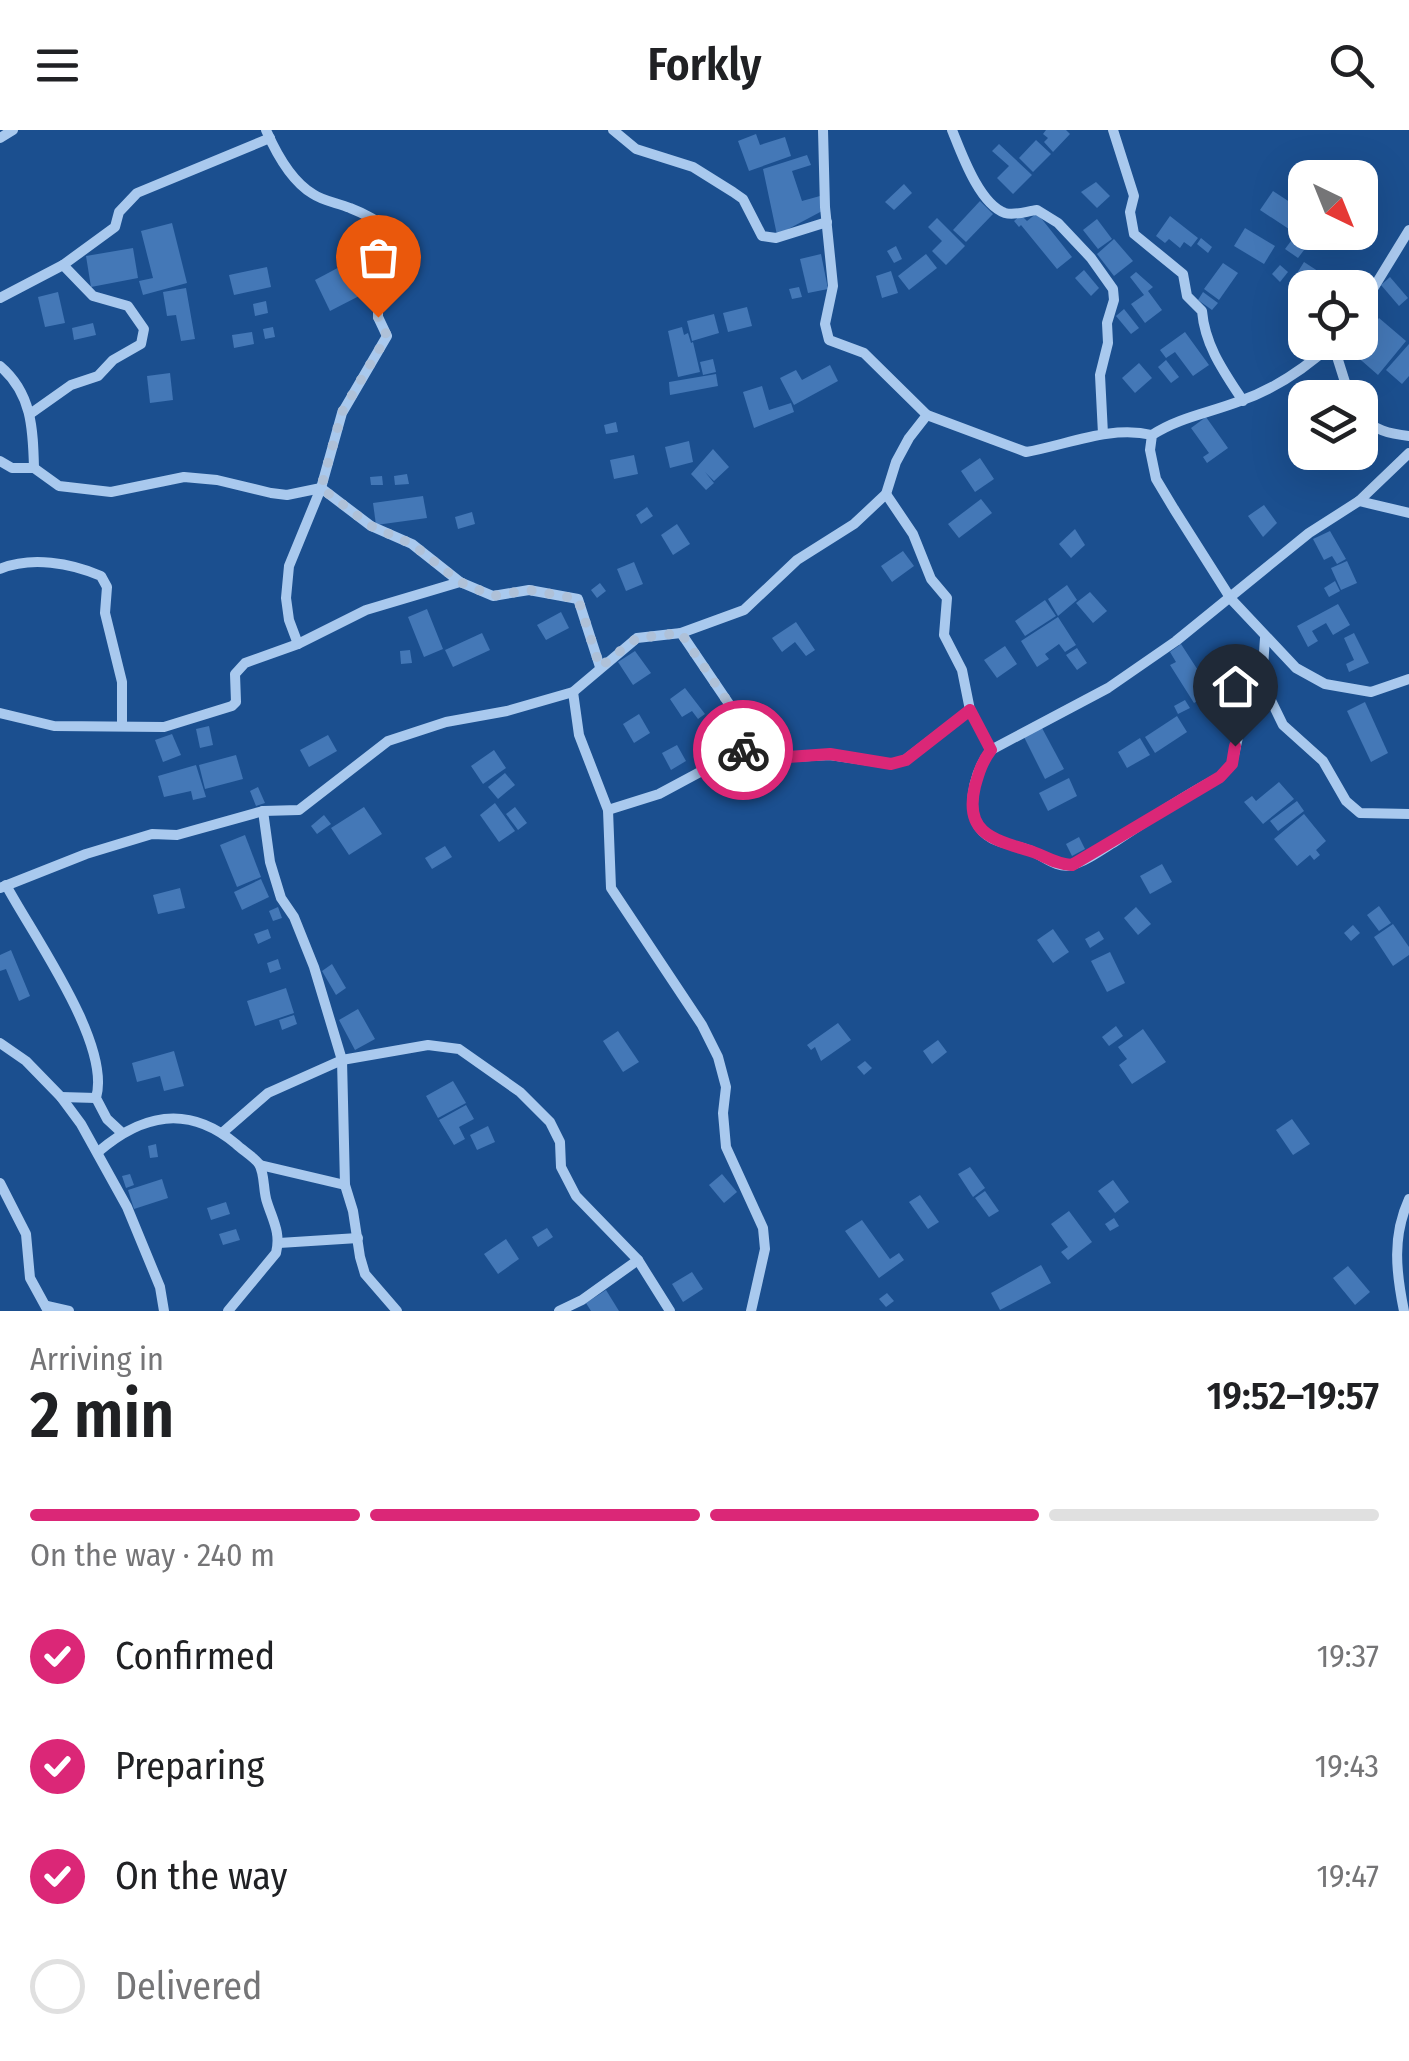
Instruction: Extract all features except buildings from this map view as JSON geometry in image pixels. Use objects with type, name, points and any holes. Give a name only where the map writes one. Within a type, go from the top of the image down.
[{"type":"street","points":[[0,138],[13,130]]},
{"type":"street","points":[[614,130],[636,149],[694,167],[734,192],[743,199],[762,236],[776,238],[827,222]]},
{"type":"street","points":[[824,130],[833,286],[825,324],[829,340],[864,354],[927,414],[1026,452],[1103,434],[1152,435],[1183,417],[1243,401],[1299,372],[1313,360]]},
{"type":"street","points":[[952,130],[969,173],[999,209],[1012,213],[1038,210],[1058,222],[1113,289],[1100,375],[1103,434]]},
{"type":"street","points":[[1113,130],[1134,196],[1130,212],[1134,234],[1184,274],[1187,296],[1202,310],[1204,331],[1214,357],[1243,401]]},
{"type":"street","points":[[0,298],[64,264],[115,228],[119,212],[137,193],[268,134],[302,186],[316,197],[352,208],[384,226],[400,242],[409,267],[378,306],[378,317],[387,336],[342,412],[321,488],[289,566],[288,620],[298,644]]},
{"type":"street","points":[[1378,281],[1409,230]]},
{"type":"street","points":[[30,414],[71,385],[98,376],[144,338],[144,329],[128,306],[93,296],[64,264]]},
{"type":"street","points":[[0,366],[21,388],[30,414],[34,468]]},
{"type":"street","points":[[121,1132],[107,1119],[96,1098],[100,1086],[96,1056],[50,956],[3,886],[152,834],[177,835],[262,811],[299,810],[388,741],[446,722],[507,711],[572,692],[637,638],[681,633],[744,610],[797,560],[854,524],[886,494],[896,462],[927,414]]},
{"type":"street","points":[[1378,429],[1409,436]]},
{"type":"street","points":[[1152,435],[1150,450],[1156,480],[1231,599],[1296,668],[1325,684],[1371,692],[1409,680]]},
{"type":"street","points":[[1265,638],[1262,682],[1244,710],[1232,764],[1220,777],[1072,865],[1044,860],[978,828],[970,806],[982,761],[991,750],[1108,688],[1231,599],[1310,533],[1359,501],[1409,453]]},
{"type":"street","points":[[0,461],[12,468],[34,468],[59,486],[111,492],[184,477],[286,495],[321,488],[371,526],[412,544],[460,582],[493,596],[529,590],[578,599],[600,667]]},
{"type":"street","points":[[886,494],[913,534],[930,579],[948,598],[944,635],[962,670],[970,710],[991,750]]},
{"type":"street","points":[[1359,501],[1409,512]]},
{"type":"street","points":[[0,568],[49,563],[86,569],[101,576],[107,587],[104,613],[122,682],[122,725]]},
{"type":"street","points":[[0,713],[54,726],[164,727],[227,709],[236,702],[233,681],[239,668],[366,610],[460,582]]},
{"type":"street","points":[[608,810],[659,794],[741,750],[747,737],[742,723],[681,633]]},
{"type":"street","points":[[1262,682],[1284,726],[1324,760],[1346,801],[1360,813],[1409,814]]},
{"type":"street","points":[[572,692],[580,735],[608,810],[611,888],[702,1025],[718,1057],[726,1087],[726,1148],[763,1228],[765,1249],[751,1311]]},
{"type":"street","points":[[741,750],[774,758],[830,754],[891,764],[906,760],[970,710]]},
{"type":"street","points":[[262,811],[270,862],[281,898],[294,918],[314,967],[342,1060],[345,1186],[366,1274],[398,1311]]},
{"type":"street","points":[[0,1044],[10,1048],[61,1097],[98,1152],[155,1274],[164,1311]]},
{"type":"street","points":[[222,1133],[268,1093],[342,1060],[428,1045],[460,1049],[492,1070],[550,1122],[560,1142],[561,1167],[576,1196],[638,1260],[670,1311]]},
{"type":"street","points":[[61,1097],[96,1098]]},
{"type":"street","points":[[98,1152],[121,1132],[158,1118],[186,1119],[222,1133],[260,1165],[345,1186]]},
{"type":"street","points":[[228,1311],[276,1254],[279,1243],[260,1165]]},
{"type":"street","points":[[0,1183],[26,1234],[30,1278],[48,1308],[69,1311]]},
{"type":"street","points":[[1404,1311],[1396,1280],[1398,1224],[1409,1199]]},
{"type":"street","points":[[279,1243],[358,1238]]},
{"type":"street","points":[[559,1311],[582,1300],[638,1260]]},
{"type":"way so far","points":[[378,317],[387,336],[342,412],[321,488],[371,526],[412,544],[460,582],[493,596],[529,590],[578,599],[600,667],[637,638],[681,633],[742,723],[747,737],[743,750]]},
{"type":"route","points":[[743,750],[774,758],[830,754],[891,764],[906,760],[970,710],[991,750],[982,761],[970,806],[978,828],[1044,860],[1072,865],[1220,777],[1232,764],[1235,746]]}]
